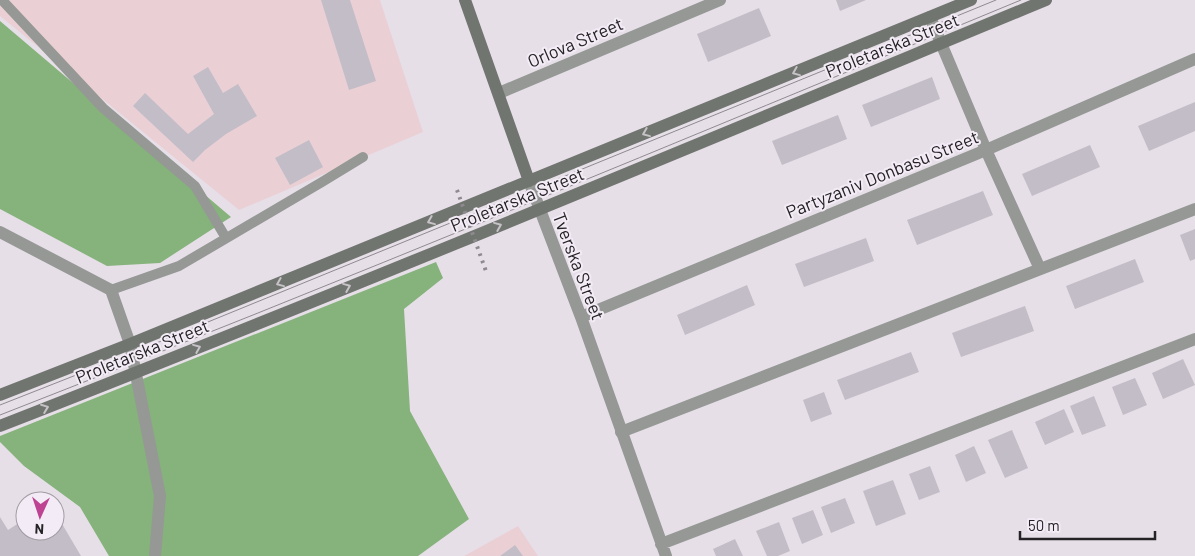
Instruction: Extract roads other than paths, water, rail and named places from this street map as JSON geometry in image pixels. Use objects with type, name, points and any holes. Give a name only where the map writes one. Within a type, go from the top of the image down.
[{"type":"main road","name":"Tverska Street","points":[[464,0],[529,181]]},
{"type":"main road","name":"Proletarska Street","points":[[0,395],[130,344],[971,0]]},
{"type":"main road","name":"Proletarska Street","points":[[0,426],[136,373],[540,209],[1046,0]]},
{"type":"street","name":"Orlova Street","points":[[498,93],[720,0]]},
{"type":"street","points":[[930,17],[986,150],[1040,269]]},
{"type":"street","name":"Partyzaniv Donbasu Street","points":[[581,317],[986,150],[1195,59]]},
{"type":"street","name":"Tverska Street","points":[[529,181],[581,317],[620,432],[666,556]]},
{"type":"street","points":[[620,432],[1195,209]]},
{"type":"street","points":[[0,232],[112,290],[130,344],[160,496],[155,556]]},
{"type":"street","points":[[661,544],[1195,339]]},
{"type":"lane","points":[[2,0],[103,108],[195,186],[226,238]]},
{"type":"lane","points":[[112,290],[179,266],[363,157]]},
{"type":"tram line","points":[[0,405],[132,353],[996,0]]},
{"type":"tram line","points":[[0,415],[384,262],[1021,0]]},
{"type":"railway","points":[[457,190],[487,274]]}]
